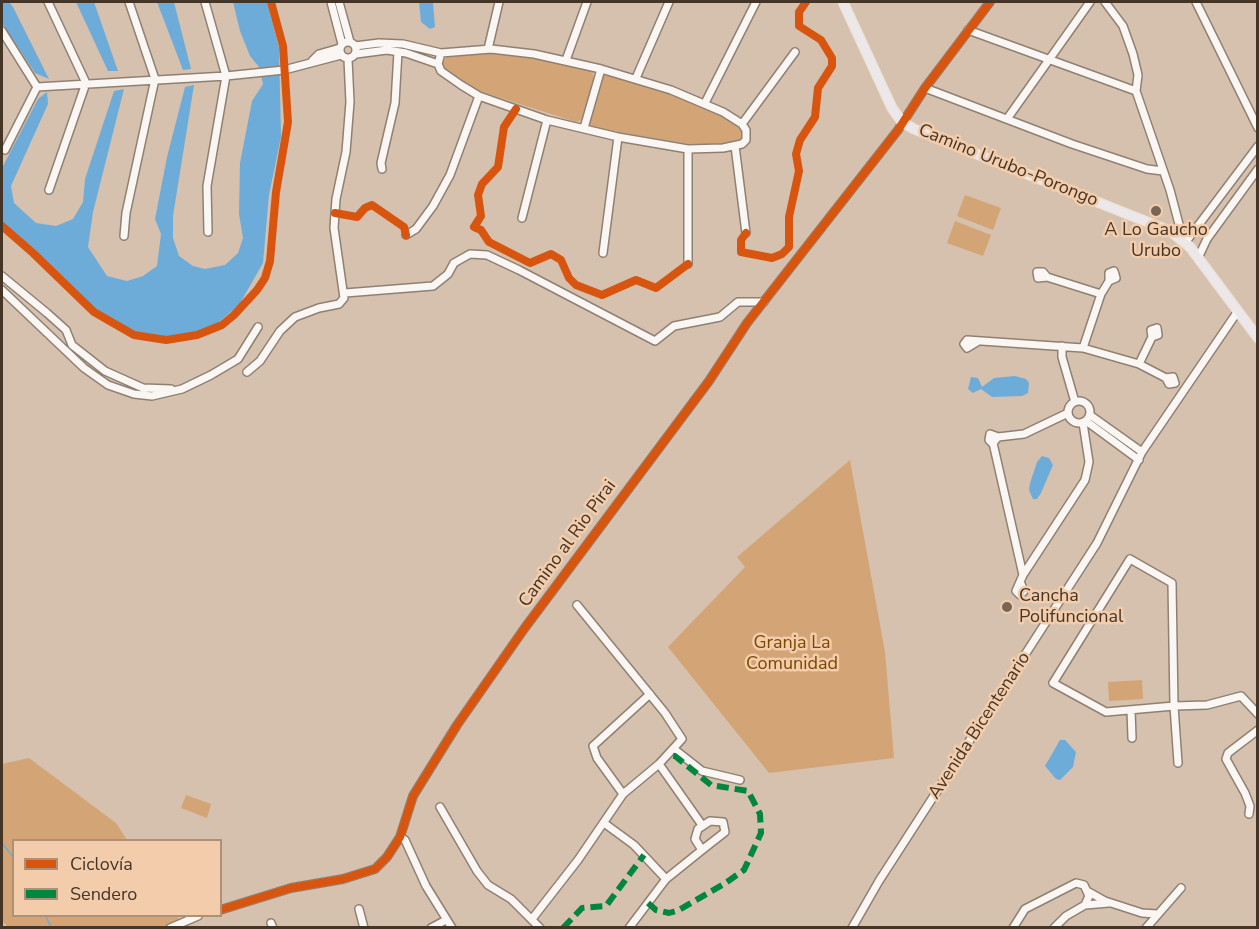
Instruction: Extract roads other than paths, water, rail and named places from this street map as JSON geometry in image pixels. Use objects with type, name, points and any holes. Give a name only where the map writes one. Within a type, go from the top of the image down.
[{"type":"main road","name":"Camino Urubo-Porongo","points":[[843,2],[892,108],[902,122],[914,129],[1160,226],[1182,240],[1198,258],[1256,335]]},
{"type":"street","points":[[48,2],[86,83],[49,190]]},
{"type":"street","points":[[124,236],[138,150],[155,79],[129,2]]},
{"type":"street","points":[[206,2],[226,76],[207,186],[207,232]]},
{"type":"street","points":[[331,2],[347,50]]},
{"type":"street","points":[[248,372],[260,361],[280,331],[295,317],[319,308],[339,304],[345,293],[339,272],[334,228],[336,199],[346,152],[350,102],[347,50],[339,2]]},
{"type":"street","points":[[488,50],[499,2]]},
{"type":"street","points":[[566,60],[587,2]]},
{"type":"street","points":[[636,78],[669,2]]},
{"type":"street","points":[[705,103],[756,2]]},
{"type":"street","name":"Camino al Rio Pirai","points":[[222,909],[291,888],[344,879],[375,869],[400,837],[413,796],[457,725],[764,302],[902,122],[990,2]]},
{"type":"street","points":[[1007,119],[1090,2]]},
{"type":"street","points":[[1105,2],[1122,26],[1133,54],[1138,75],[1136,91],[1163,171],[1182,240]]},
{"type":"street","points":[[1196,2],[1257,128]]},
{"type":"street","points":[[968,30],[1136,91]]},
{"type":"street","points":[[2,31],[37,87]]},
{"type":"street","points":[[37,87],[257,73],[281,70],[312,61],[319,54],[403,44],[441,53],[488,50],[566,60],[636,78],[705,103],[742,124],[746,130],[746,140],[735,146],[688,149],[618,137],[547,120],[478,96],[441,71],[438,64],[441,53]]},
{"type":"street","points":[[347,50],[387,50],[438,64]]},
{"type":"street","points":[[382,169],[395,103],[398,52]]},
{"type":"street","points":[[742,124],[795,52]]},
{"type":"street","points":[[584,128],[601,69]]},
{"type":"street","points":[[5,150],[37,87]]},
{"type":"street","points":[[925,88],[1147,169],[1163,171]]},
{"type":"street","points":[[406,235],[416,229],[433,206],[450,175],[478,96]]},
{"type":"street","points":[[522,218],[547,120]]},
{"type":"street","points":[[603,253],[618,137]]},
{"type":"street","points":[[735,146],[743,226],[746,233]]},
{"type":"street","points":[[1182,240],[1257,146]]},
{"type":"street","points":[[688,149],[688,264]]},
{"type":"street","points":[[1198,258],[1207,239],[1257,170]]},
{"type":"street","points":[[345,293],[433,286],[447,274],[454,263],[470,254],[487,255],[519,270],[655,341],[674,326],[720,317],[738,302],[764,302]]},
{"type":"street","points":[[2,276],[66,330],[72,345],[87,358],[124,381],[143,388],[182,389]]},
{"type":"street","points":[[1047,277],[1101,294]]},
{"type":"street","points":[[1083,348],[1101,294],[1109,281]]},
{"type":"street","points":[[2,290],[84,368],[108,385],[134,394],[152,396],[182,389],[238,359],[258,327]]},
{"type":"street","name":"Avenida Bicentenario","points":[[852,927],[879,880],[1092,552],[1141,456],[1238,311]]},
{"type":"street","points":[[46,334],[57,322]]},
{"type":"street","points":[[1139,364],[1152,337]]},
{"type":"street","points":[[977,342],[1083,348],[1139,364],[1166,378]]},
{"type":"street","points":[[1062,346],[1062,357],[1075,402]]},
{"type":"street","points":[[1021,584],[1023,575],[1085,480],[1089,452],[1086,420],[1090,408],[1085,403],[1075,402],[1070,406],[1068,413],[1073,421],[1086,420],[1141,456]]},
{"type":"street","points":[[1023,575],[996,440],[1024,434],[1068,413]]},
{"type":"street","points":[[1178,763],[1174,706],[1172,583],[1130,560],[1053,683],[1106,712],[1174,706],[1207,705],[1241,696],[1257,714]]},
{"type":"street","points":[[532,919],[623,795],[674,749],[681,736],[650,694],[577,605]]},
{"type":"street","points":[[623,795],[597,758],[593,746],[650,694]]},
{"type":"street","points":[[1131,710],[1132,738]]},
{"type":"street","points":[[1249,814],[1250,806],[1245,793],[1226,759],[1228,753],[1257,730]]},
{"type":"street","points":[[674,749],[702,771],[740,780]]},
{"type":"street","points":[[659,764],[702,825]]},
{"type":"street","points":[[440,807],[477,871],[488,885],[511,899],[540,927]]},
{"type":"street","points":[[629,927],[666,879],[725,832],[723,822],[717,820],[702,825],[695,839],[702,850]]},
{"type":"street","points":[[604,823],[634,844],[666,879]]},
{"type":"street","points":[[400,837],[405,840],[426,886],[452,927]]},
{"type":"street","points":[[1013,927],[1025,909],[1076,884],[1084,885],[1089,892],[1111,903],[1142,913],[1157,914]]},
{"type":"street","points":[[1146,927],[1181,888]]},
{"type":"street","points":[[1085,905],[1089,892]]},
{"type":"street","points":[[1054,927],[1066,916],[1085,905],[1111,903]]},
{"type":"street","points":[[359,909],[364,927]]},
{"type":"street","points":[[170,927],[193,917]]},
{"type":"street","points":[[431,927],[446,920]]},
{"type":"water","points":[[2,2],[9,2],[13,7],[49,79],[35,73],[2,23]]},
{"type":"water","points":[[76,2],[94,2],[118,71],[108,71]]},
{"type":"water","points":[[157,2],[174,2],[191,69],[183,70]]},
{"type":"water","points":[[233,2],[267,2],[279,48],[281,137],[269,195],[263,263],[239,305],[214,326],[188,334],[154,337],[132,331],[105,317],[33,248],[2,223],[2,168],[38,99],[47,92],[48,104],[11,186],[14,203],[36,223],[56,226],[73,219],[83,202],[85,179],[114,91],[124,89],[93,212],[88,247],[107,276],[127,281],[143,276],[157,266],[161,234],[155,219],[167,157],[185,87],[194,85],[173,216],[173,238],[179,256],[193,266],[205,269],[225,265],[238,253],[243,238],[239,214],[240,163],[252,101],[263,84],[259,67],[250,56],[240,31]]},
{"type":"water","points":[[419,2],[433,2],[435,27],[430,29],[421,22]]},
{"type":"water","points":[[1015,376],[1026,379],[1029,383],[1028,393],[1022,396],[992,397],[981,389],[973,393],[968,389],[971,377],[978,378],[982,387],[994,378]]},
{"type":"water","points":[[1042,456],[1049,458],[1053,465],[1041,493],[1037,499],[1033,499],[1029,490],[1030,483],[1037,462]]},
{"type":"water","points":[[1060,740],[1065,740],[1076,752],[1073,767],[1060,780],[1056,779],[1045,766]]},
{"type":"waterway","points":[[2,843],[12,856]]},
{"type":"waterway","points":[[46,917],[51,928]]},
{"type":"place","name":"A Lo Gaucho Urubo","points":[[1156,211]]},
{"type":"place","name":"Cancha Polifuncional","points":[[1007,607]]},
{"type":"park label","name":"Granja La Comunidad","points":[[792,654]]}]
